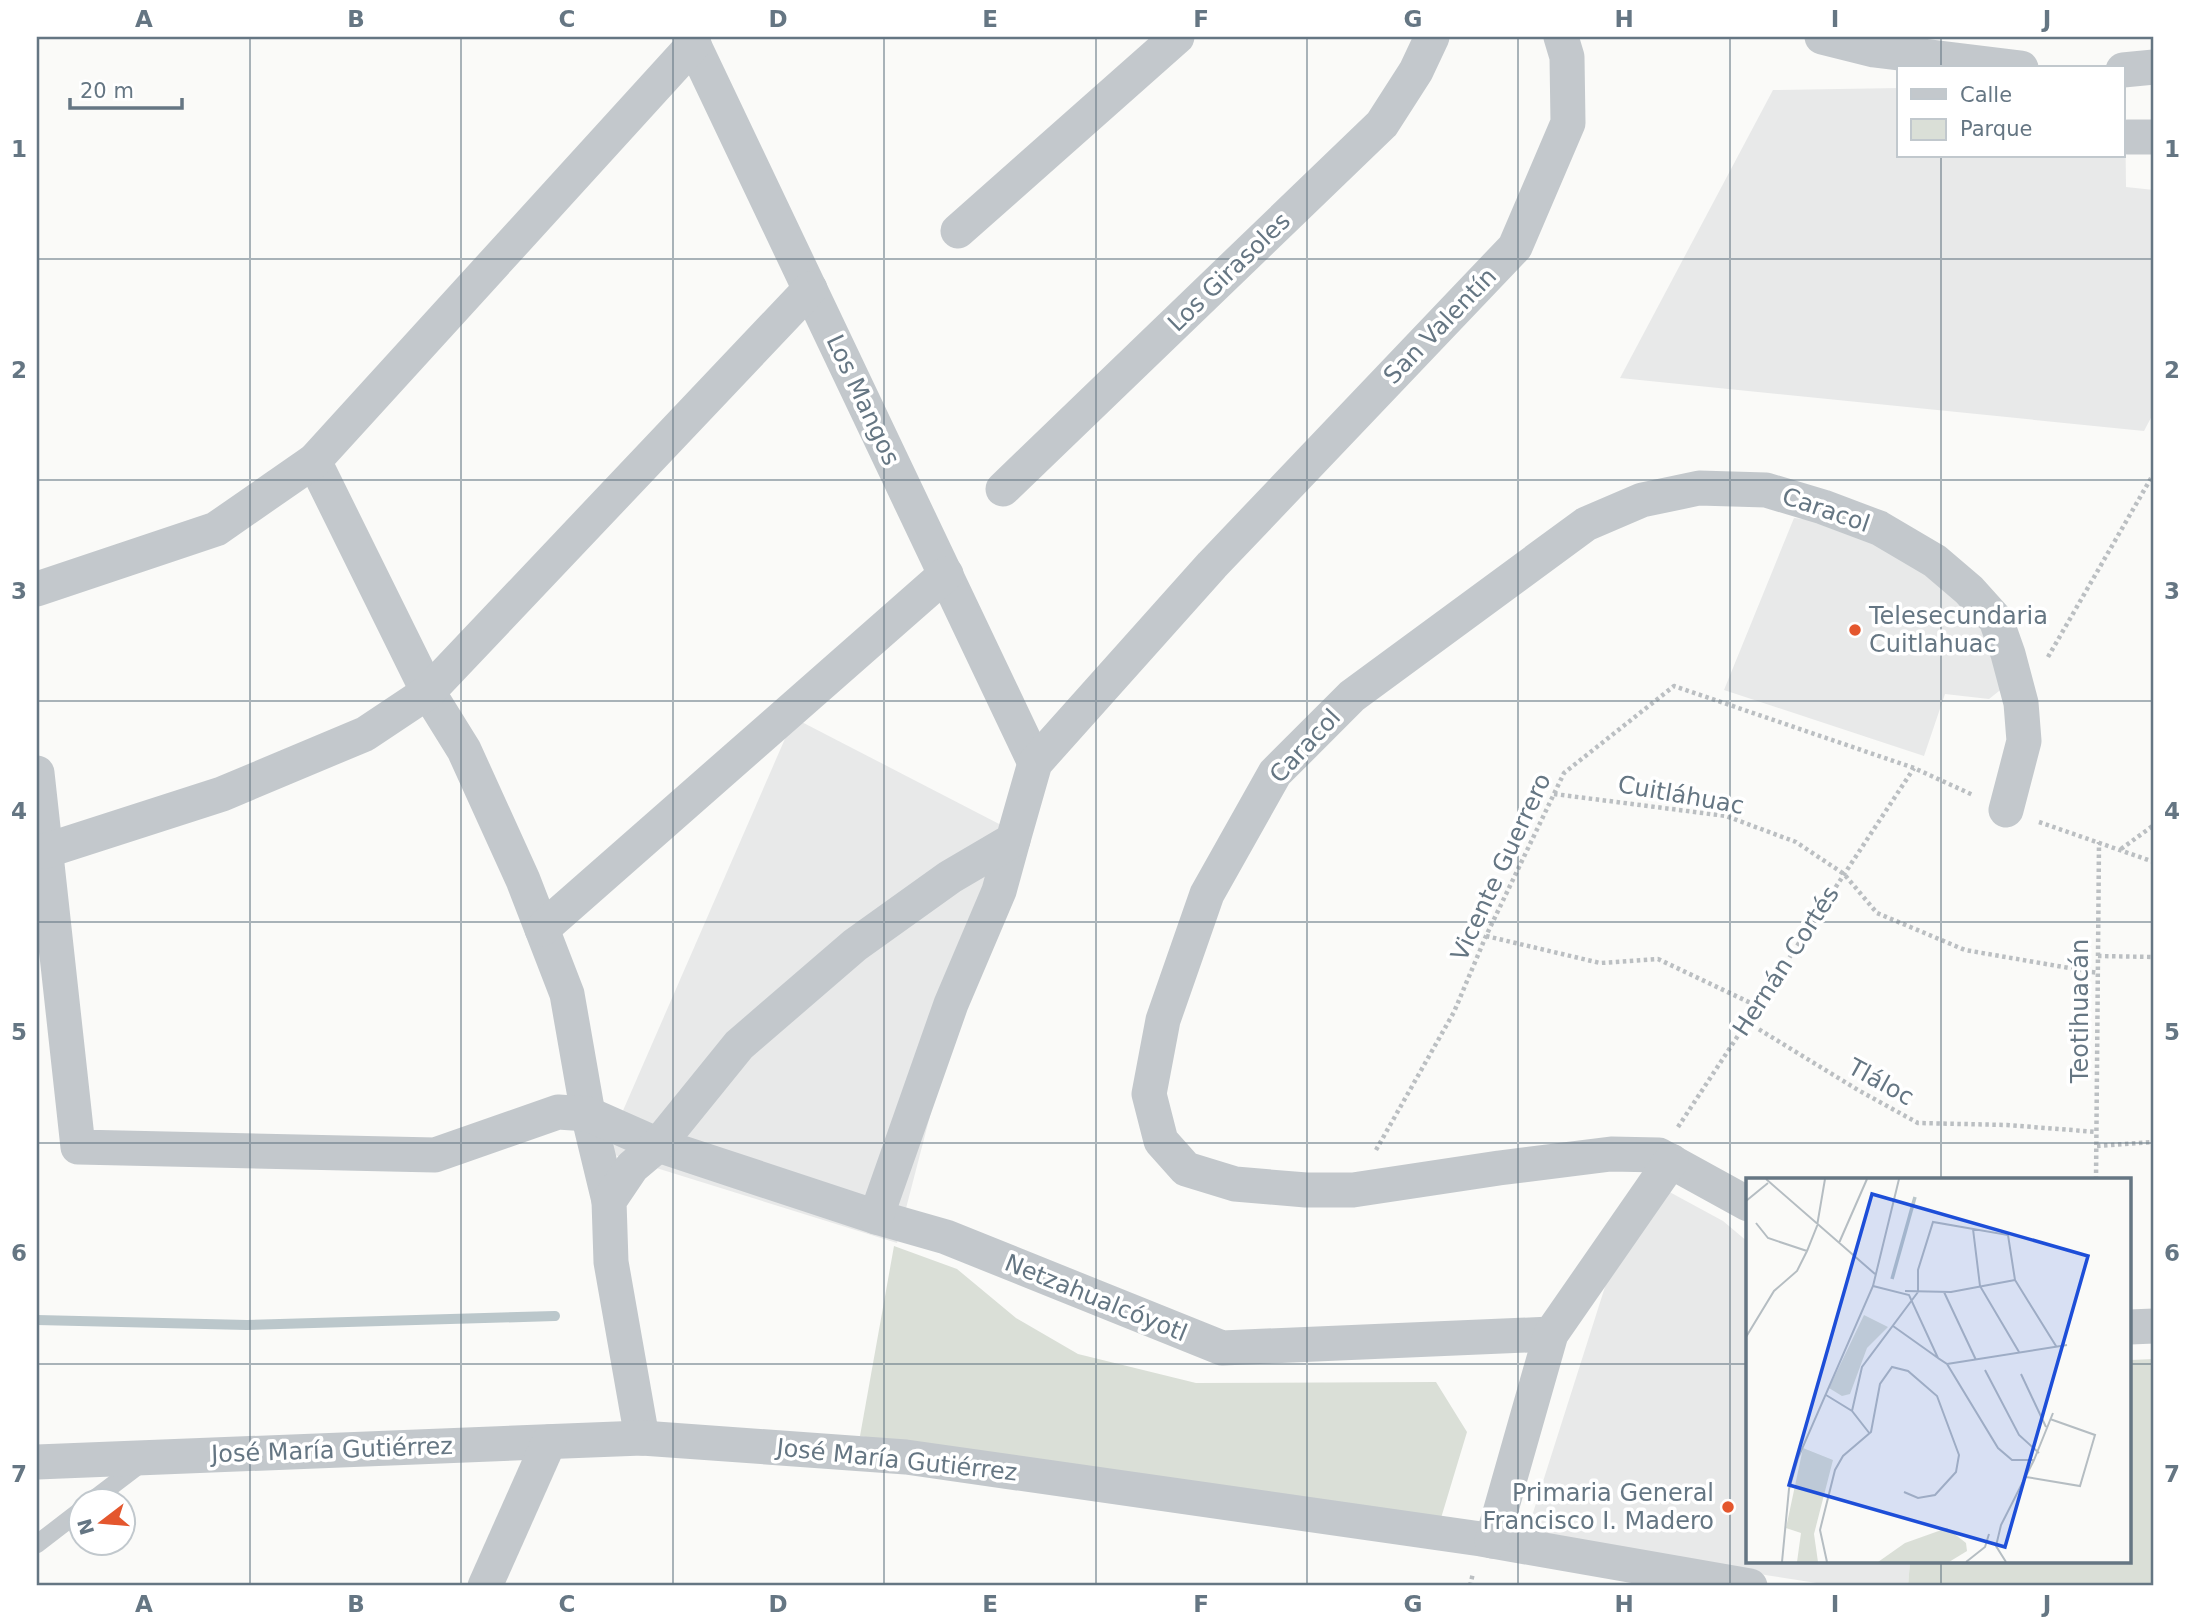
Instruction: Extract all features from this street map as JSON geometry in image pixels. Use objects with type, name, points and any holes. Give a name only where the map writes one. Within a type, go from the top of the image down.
[{"type":"street","points":[[958,231],[1177,37]]},
{"type":"street","name":"Los Girasoles","points":[[1003,489],[1381,124],[1416,71],[1432,37]]},
{"type":"street","name":"San Valentín","points":[[1035,762],[1212,565],[1515,247],[1568,123],[1567,57],[1561,37]]},
{"type":"street","points":[[1822,37],[1874,50],[2005,66]]},
{"type":"street","points":[[37,589],[216,529],[314,461],[692,40]]},
{"type":"street","name":"Los Mangos","points":[[692,40],[1035,762]]},
{"type":"street","points":[[2124,70],[2154,67]]},
{"type":"street","points":[[45,851],[222,794],[365,734],[428,692],[810,289]]},
{"type":"street","points":[[314,461],[428,692],[464,750],[523,880],[567,994],[589,1114],[609,1201],[611,1262],[642,1438]]},
{"type":"street","name":"Caracol","points":[[1746,1203],[1665,1158],[1611,1154],[1353,1190],[1306,1191],[1235,1184],[1186,1169],[1161,1141],[1149,1094],[1163,1020],[1207,894],[1275,773],[1352,696],[1586,524],[1642,500],[1699,488],[1766,490],[1823,507],[1878,528],[1935,561],[1969,590],[1996,620],[2021,703],[2024,741],[2006,810]]},
{"type":"street","points":[[542,929],[946,574]]},
{"type":"street","points":[[876,1217],[951,1003],[999,891],[1035,762]]},
{"type":"street","points":[[37,773],[78,1147],[435,1155],[558,1112],[589,1114]]},
{"type":"street","points":[[609,1201],[632,1167],[658,1145],[739,1045],[855,945],[950,877],[1013,840]]},
{"type":"street","name":"Netzahualcóyotl","points":[[589,1114],[658,1145],[876,1217],[946,1237],[1222,1348],[1551,1334]]},
{"type":"street","points":[[1492,1541],[1551,1334],[1665,1158]]},
{"type":"street","points":[[2132,1327],[2154,1326]]},
{"type":"street","name":"José María Gutiérrez","points":[[37,1462],[642,1438],[906,1457],[1492,1541],[1750,1586]]},
{"type":"street","points":[[485,1586],[549,1442]]},
{"type":"lane","points":[[112,1486],[149,1458]]},
{"type":"lane","points":[[37,1544],[66,1522]]},
{"type":"path","points":[[2021,703],[2154,473]]},
{"type":"path","name":"Vicente Guerrero","points":[[1353,1190],[1454,1012],[1486,936],[1564,774],[1674,685],[1914,768],[2006,810],[2154,862]]},
{"type":"path","name":"Hernán Cortés","points":[[1665,1158],[1746,1022],[1914,768]]},
{"type":"path","name":"Cuitláhuac","points":[[1554,794],[1726,816],[1796,842],[1844,874],[1877,913],[1965,950],[2098,972]]},
{"type":"path","points":[[2120,849],[2154,825]]},
{"type":"path","name":"Teotihuacán","points":[[2096,1178],[2099,842]]},
{"type":"path","points":[[1486,936],[1600,963],[1658,959],[1757,1006]]},
{"type":"path","points":[[2098,956],[2154,957]]},
{"type":"path","name":"Tláloc","points":[[1746,1022],[1918,1123],[2007,1125],[2097,1132]]},
{"type":"path","points":[[2097,1146],[2154,1142]]},
{"type":"shaded area","points":[[1897,88],[1897,158],[2124,158],[2125,98],[2126,187],[2154,190],[2154,412],[2144,431],[1620,378],[1773,90]]},
{"type":"shaded area","points":[[1794,518],[1830,522],[1959,587],[1999,640],[2004,687],[1989,699],[1945,694],[1924,756],[1724,690]]},
{"type":"shaded area","points":[[794,718],[1005,827],[897,1243],[605,1152]]},
{"type":"shaded area","points":[[1664,1189],[1723,1221],[1746,1240],[1746,1564],[1910,1564],[1908,1586],[1836,1586],[1525,1538],[1611,1268]]},
{"type":"green space","points":[[894,1246],[957,1269],[1016,1318],[1078,1354],[1196,1383],[1436,1382],[1467,1432],[1435,1538],[860,1436]]},
{"type":"green space","points":[[2154,1359],[2154,1586],[1908,1586],[1910,1564],[2132,1564],[2132,1360]]},
{"type":"waterway","points":[[37,1320],[247,1325],[555,1316]]},
{"type":"place","name":"Telesecundaria Cuitlahuac","points":[[1855,630]]},
{"type":"place","name":"Primaria General Francisco I. Madero","points":[[1728,1507]]}]
